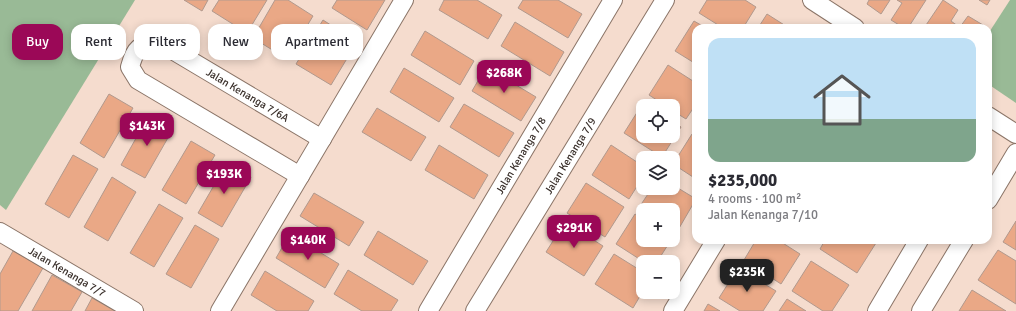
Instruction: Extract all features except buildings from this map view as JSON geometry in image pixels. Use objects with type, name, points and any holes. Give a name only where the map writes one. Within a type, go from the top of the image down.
[{"type":"street","points":[[220,311],[404,0]]},
{"type":"street","name":"Jalan Kenanga 7/8","points":[[428,311],[613,0]]},
{"type":"street","name":"Jalan Kenanga 7/9","points":[[475,311],[666,0]]},
{"type":"street","points":[[812,0],[845,24]]},
{"type":"street","name":"Jalan Kenanga 7/6A","points":[[300,176],[138,80],[130,67],[134,52],[145,44],[159,42],[322,139]]},
{"type":"street","points":[[992,119],[1016,134]]},
{"type":"street","points":[[992,193],[1016,153]]},
{"type":"street","name":"Jalan Kenanga 7/7","points":[[0,232],[134,311]]},
{"type":"street","points":[[673,311],[714,244]]},
{"type":"street","points":[[877,311],[917,244]]},
{"type":"street","points":[[921,311],[962,244]]},
{"type":"green space","points":[[0,0],[135,0],[120,24],[71,24],[71,60],[98,60],[6,210],[0,205]]},
{"type":"green space","points":[[1010,0],[1016,0],[1016,103],[992,87],[992,28]]}]
